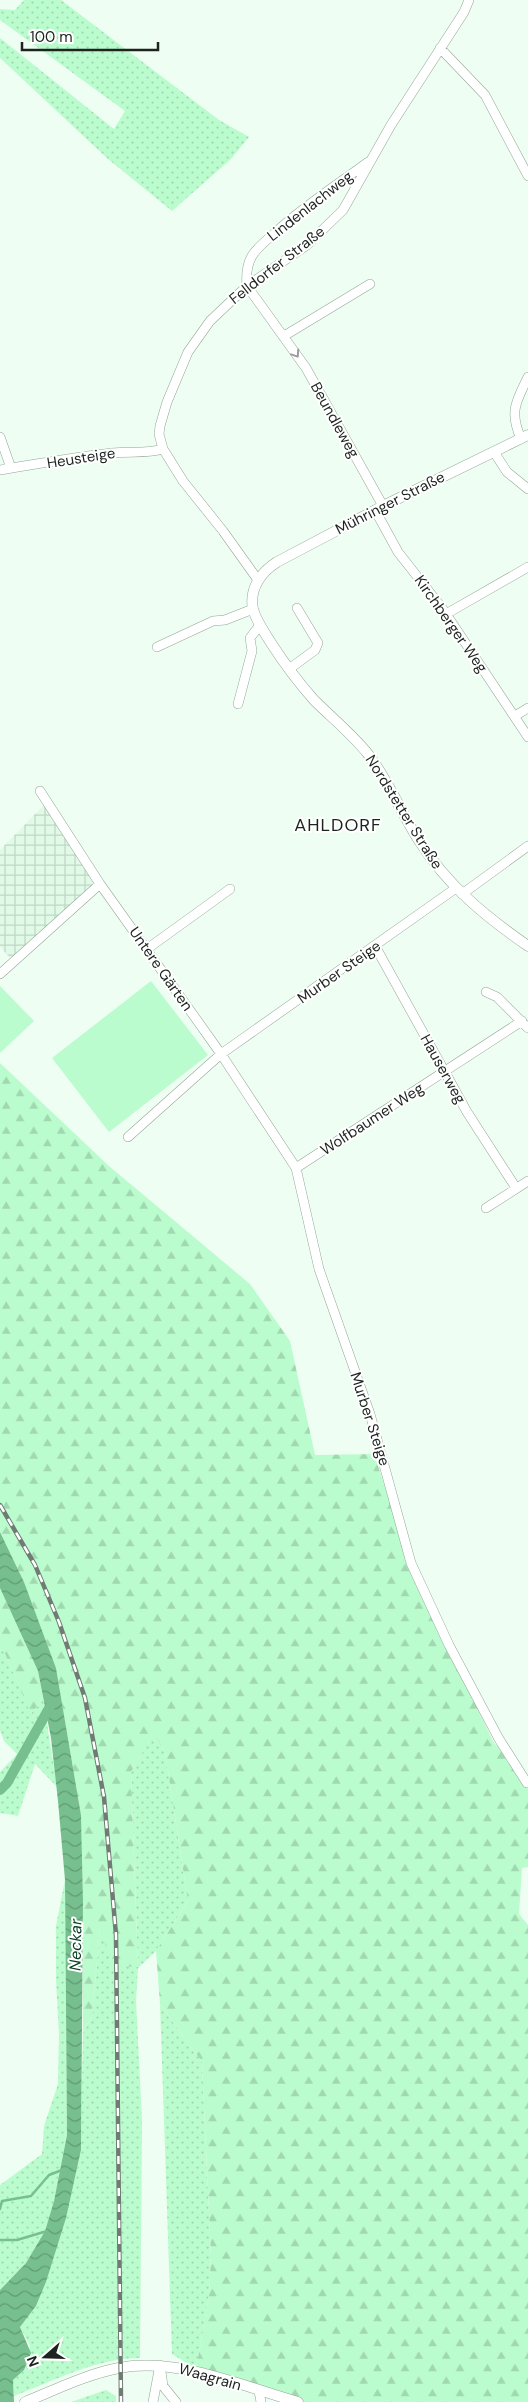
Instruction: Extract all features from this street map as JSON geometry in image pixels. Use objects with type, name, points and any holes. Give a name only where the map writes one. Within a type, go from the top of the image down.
[{"type":"street","name":"Felldorfer Straße","points":[[258,580],[229,538],[183,480],[163,449],[159,434],[160,426],[188,352],[210,320],[247,286],[307,246],[343,210],[371,159],[464,12],[469,0]]},
{"type":"street","points":[[440,48],[486,95],[528,176]]},
{"type":"street","name":"Lindenlachweg","points":[[247,286],[248,264],[259,248],[296,214],[371,159]]},
{"type":"street","points":[[284,336],[370,284]]},
{"type":"street","name":"Beundleweg","points":[[247,286],[306,368],[379,508]]},
{"type":"street","points":[[524,437],[513,412],[528,377]]},
{"type":"street","points":[[0,437],[11,468]]},
{"type":"street","name":"Mühringer Straße","points":[[258,580],[277,562],[379,508],[524,437]]},
{"type":"street","name":"Heusteige","points":[[0,470],[100,454],[144,453],[163,449]]},
{"type":"street","points":[[494,452],[507,472],[528,489]]},
{"type":"street","name":"Kirchberger Weg","points":[[379,508],[398,552],[446,614],[528,736]]},
{"type":"street","points":[[446,614],[528,567]]},
{"type":"street","points":[[157,647],[213,621],[225,620],[253,609],[254,590],[258,580]]},
{"type":"street","points":[[289,669],[315,650],[318,643],[297,608]]},
{"type":"street","name":"Nordstetter Straße","points":[[253,609],[260,624],[289,669],[314,700],[369,755],[425,850],[459,891],[528,946]]},
{"type":"street","points":[[238,704],[252,651],[250,638],[260,624]]},
{"type":"street","points":[[515,716],[528,708]]},
{"type":"street","name":"Untere Gärten","points":[[40,791],[100,884],[221,1054]]},
{"type":"street","name":"Murber Steige","points":[[128,1137],[221,1054],[375,946],[528,846]]},
{"type":"street","points":[[0,974],[100,884]]},
{"type":"street","points":[[147,949],[230,889]]},
{"type":"street","name":"Hauserweg","points":[[375,946],[467,1112],[516,1188]]},
{"type":"street","points":[[486,992],[497,997],[525,1025]]},
{"type":"street","name":"Wolfbaumer Weg","points":[[296,1168],[444,1072],[525,1025]]},
{"type":"street","name":"Murber Steige","points":[[221,1054],[296,1168],[319,1269],[370,1414],[411,1563],[449,1645],[499,1740],[527,1783]]},
{"type":"street","points":[[486,1208],[528,1181]]},
{"type":"street","points":[[153,2402],[160,2365]]},
{"type":"street","points":[[160,2365],[163,2386],[176,2402]]},
{"type":"street","name":"Waagrain","points":[[25,2402],[94,2375],[120,2368],[160,2365],[171,2366],[298,2402]]},
{"type":"street","points":[[259,2391],[261,2402]]},
{"type":"shaded area","points":[[47,802],[100,884],[13,961],[0,947],[0,850]]},
{"type":"green space","points":[[24,0],[61,0],[219,120],[249,137],[231,159],[172,211],[108,159],[0,58],[0,38],[114,129],[125,111],[0,20],[0,9],[15,10]]},
{"type":"green space","points":[[151,981],[208,1055],[109,1132],[52,1058]]},
{"type":"green space","points":[[0,986],[34,1021],[0,1053]]},
{"type":"green space","points":[[0,1063],[109,1166],[250,1284],[290,1341],[315,1455],[374,1454],[418,1586],[494,1743],[528,1776],[528,1867],[522,1868],[519,1914],[528,1925],[528,2402],[286,2402],[196,2369],[209,2296],[211,2256],[202,2062],[160,2004],[156,1951],[188,1901],[165,1752],[154,1733],[131,1772],[138,1967],[112,1966],[100,1928],[92,2017],[83,2031],[81,1815],[56,1668],[24,1582],[0,1532]]},
{"type":"green space","points":[[0,1588],[38,1671],[43,1698],[31,1714],[4,1651],[0,1649]]},
{"type":"green space","points":[[0,1649],[4,1651],[31,1713],[43,1698],[57,1787],[35,1764],[18,1816],[0,1814],[0,1772],[17,1754],[4,1741],[0,1730]]},
{"type":"green space","points":[[154,1732],[165,1752],[188,1901],[156,1951],[138,1968],[136,2001],[142,2120],[140,2358],[124,2359],[92,2366],[14,2396],[13,2380],[24,2370],[30,2346],[20,2327],[36,2306],[46,2282],[81,2150],[83,2031],[92,2017],[100,1927],[138,1967],[131,1772]]},
{"type":"green space","points":[[65,1880],[67,2135],[54,2201],[45,2231],[26,2263],[0,2290],[0,2185],[42,2154],[44,2126],[58,2084],[59,2034],[56,1926]]},
{"type":"green space","points":[[160,2004],[202,2062],[211,2256],[209,2296],[196,2369],[172,2354]]},
{"type":"green space","points":[[106,2390],[116,2396],[116,2402],[71,2402]]},
{"type":"water","name":"Neckar","points":[[0,1532],[24,1582],[56,1668],[81,1815],[83,1901],[81,2150],[66,2218],[46,2282],[36,2306],[20,2327],[31,2353],[24,2370],[13,2380],[14,2402],[0,2402],[0,2290],[26,2263],[45,2231],[54,2201],[67,2135],[65,1880],[51,1738],[38,1671],[0,1588]]},
{"type":"waterway","points":[[0,1790],[7,1783],[52,1703]]},
{"type":"waterway","points":[[0,2209],[2,2201],[31,2196],[49,2175],[62,2170]]},
{"type":"waterway","points":[[0,2240],[17,2240],[47,2231]]},
{"type":"railway","points":[[0,1505],[35,1565],[59,1622],[85,1698],[104,1797],[116,1935],[121,2402]]},
{"type":"district","name":"AHLDORF","points":[[338,825]]}]
